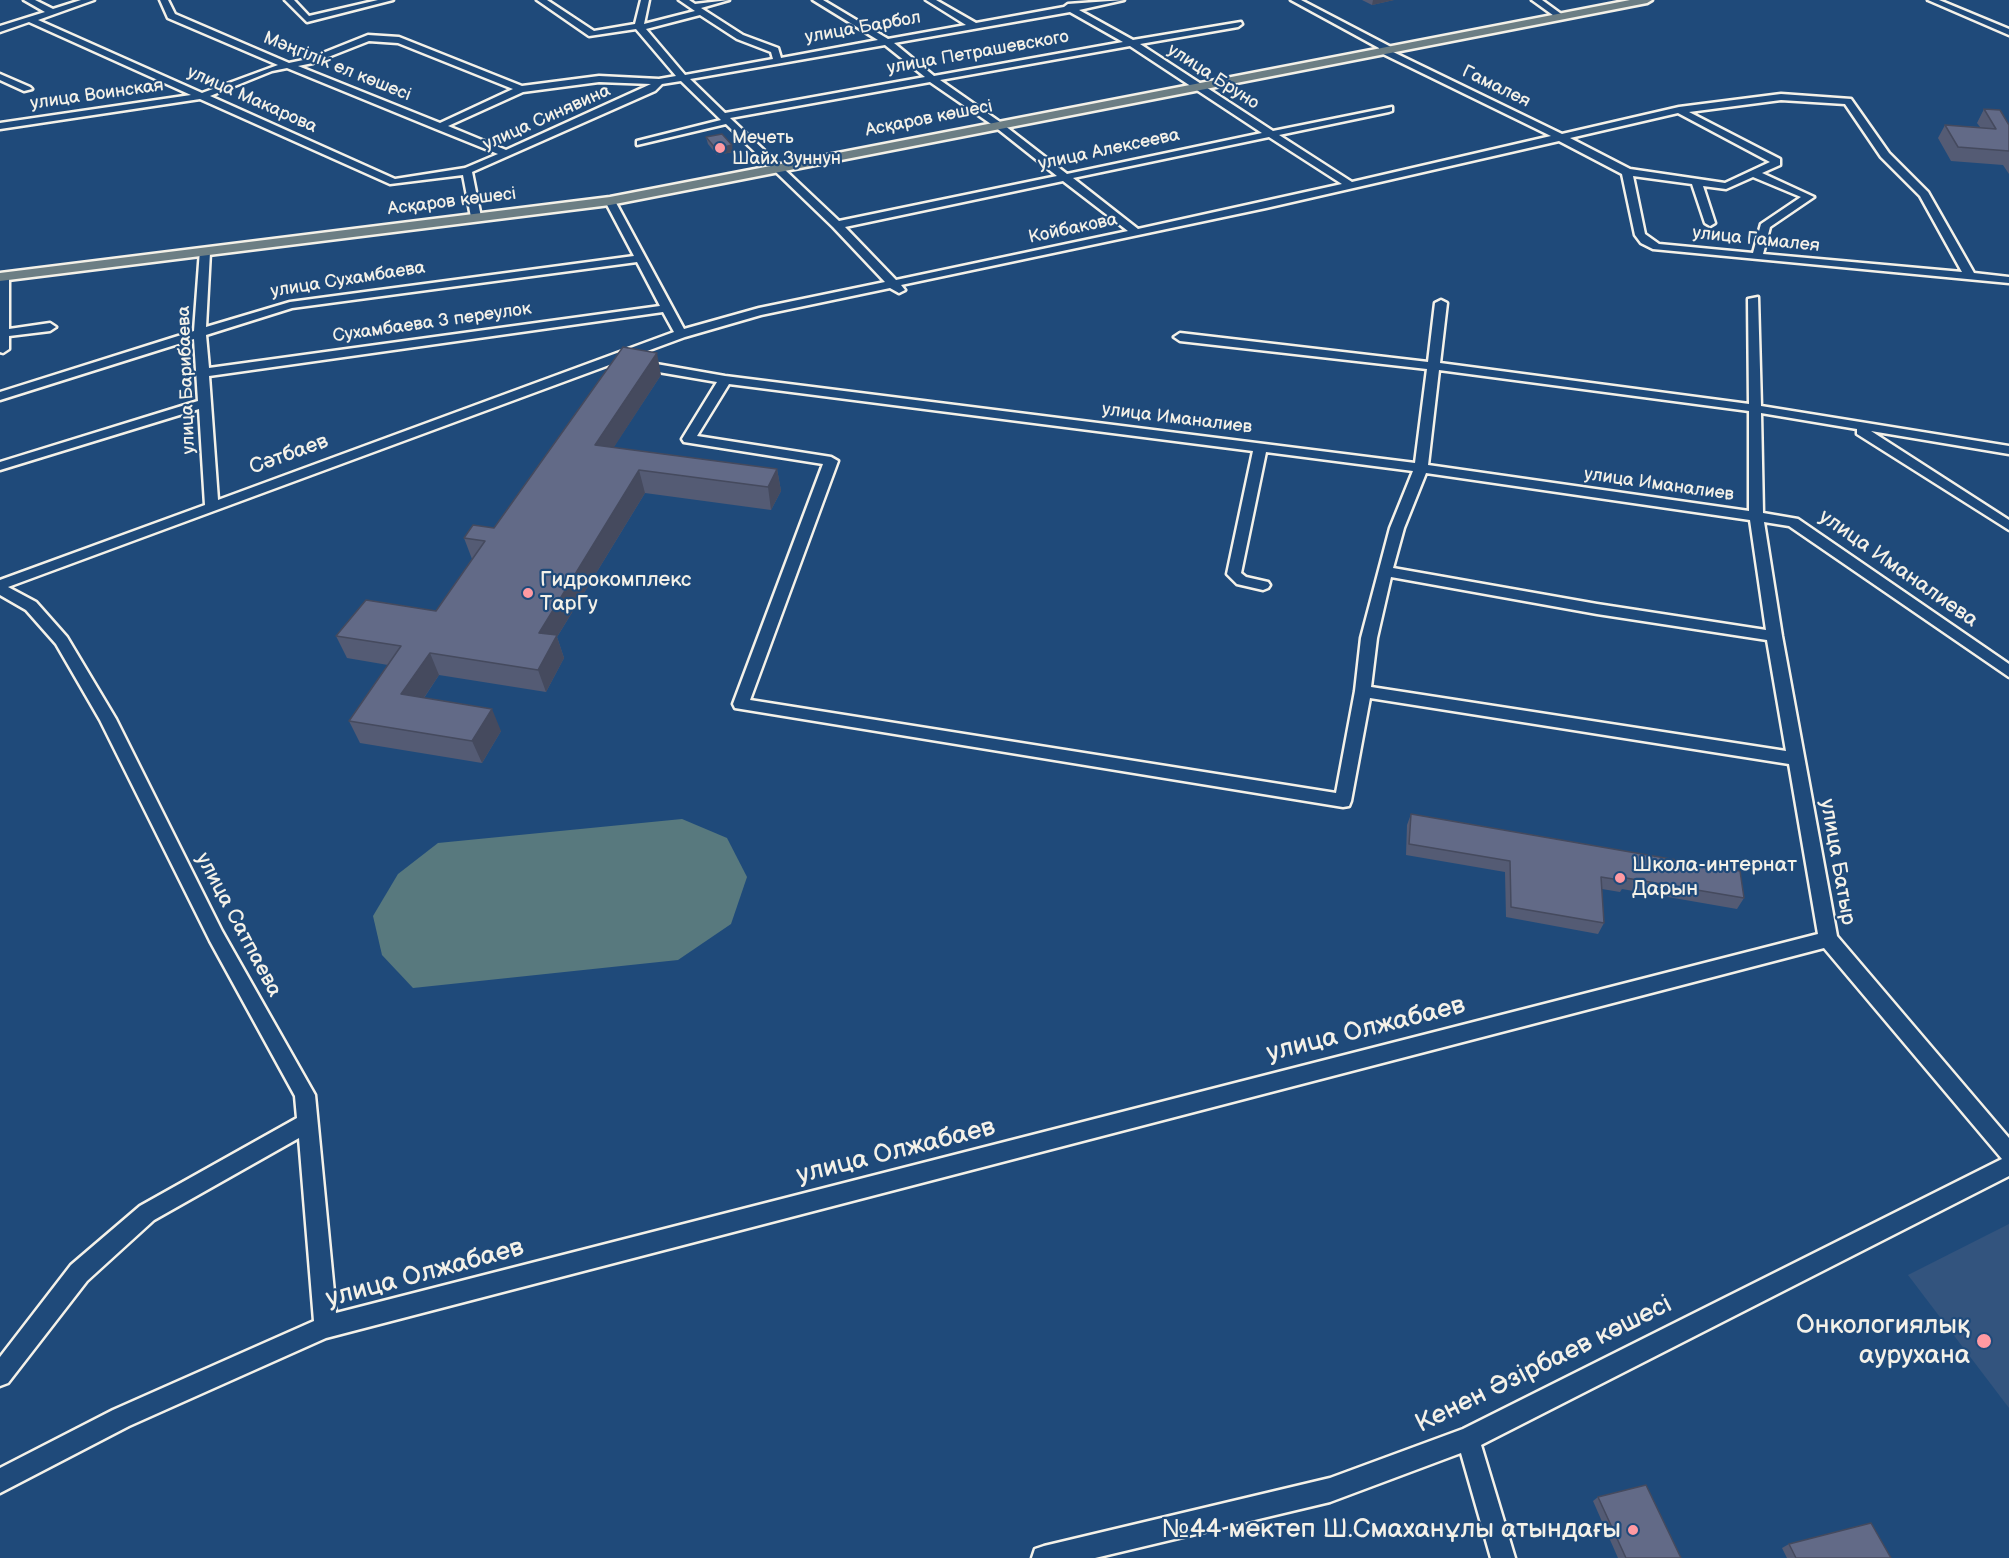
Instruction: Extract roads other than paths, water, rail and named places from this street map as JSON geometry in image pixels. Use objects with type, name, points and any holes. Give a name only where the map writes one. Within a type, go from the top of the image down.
[{"type":"main road","name":"Асқаров көшесі","points":[[2,277],[610,201],[997,124],[1647,0]]},
{"type":"street","points":[[28,0],[52,12]]},
{"type":"street","points":[[0,29],[90,0]]},
{"type":"street","name":"Мәңгілік ел көшесі","points":[[164,0],[171,16],[508,154]]},
{"type":"street","points":[[289,0],[307,19],[389,0]]},
{"type":"street","points":[[541,0],[592,34],[639,27],[725,0]]},
{"type":"street","points":[[639,27],[645,0]]},
{"type":"street","points":[[683,0],[740,37],[775,50],[777,59]]},
{"type":"street","points":[[817,0],[886,41],[931,78],[997,124],[1137,233]]},
{"type":"street","points":[[930,0],[975,26]]},
{"type":"street","name":"улица Бруно","points":[[1055,0],[1130,42],[1351,186]]},
{"type":"street","name":"улица Барбол","points":[[682,77],[1120,0]]},
{"type":"street","points":[[1295,0],[1385,50]]},
{"type":"street","points":[[1536,0],[1560,16]]},
{"type":"street","points":[[1932,0],[2009,32]]},
{"type":"street","name":"улица Макарова","points":[[29,19],[393,182],[467,171]]},
{"type":"street","name":"улица Петрашевского","points":[[641,143],[726,119],[931,78],[1238,24]]},
{"type":"street","points":[[639,27],[682,77],[837,225],[902,292]]},
{"type":"street","name":"улица Воинская","points":[[0,126],[202,96],[270,69],[310,61],[368,38],[399,40],[521,89]]},
{"type":"street","points":[[1413,44],[1409,56],[1414,65]]},
{"type":"street","name":"Гамалея","points":[[1385,50],[1563,138]]},
{"type":"street","points":[[0,77],[27,89]]},
{"type":"street","name":"улица Синявина","points":[[476,217],[467,171],[652,89],[659,82],[682,77]]},
{"type":"street","points":[[439,127],[521,89],[599,79],[659,82]]},
{"type":"street","name":"Койбакова","points":[[593,364],[681,333],[759,312],[1137,233],[1679,110],[1781,97],[1848,100],[1885,154],[1924,194],[1971,276]]},
{"type":"street","name":"улица Алексеева","points":[[837,225],[1389,109]]},
{"type":"street","points":[[1563,138],[1627,172],[1697,184],[1728,186],[1776,163],[1776,160],[1679,110]]},
{"type":"street","name":"улица Гамалея","points":[[1627,172],[1640,235],[1645,241],[1657,247],[2009,280]]},
{"type":"street","points":[[1754,174],[1809,197],[1765,226],[1757,257]]},
{"type":"street","points":[[1697,184],[1710,223]]},
{"type":"street","points":[[610,201],[681,333]]},
{"type":"street","name":"улица Барибаева","points":[[204,252],[200,333],[203,404],[212,507]]},
{"type":"street","name":"улица Сухамбаева","points":[[0,396],[266,311],[308,301],[641,258]]},
{"type":"street","points":[[2,277],[3,349]]},
{"type":"street","name":"улица Батыр","points":[[1754,299],[1753,408],[1756,517],[1774,636],[1828,939],[2009,1153]]},
{"type":"street","points":[[725,380],[689,440],[831,461],[741,704],[1343,801],[1370,638],[1385,572],[1397,528],[1421,468],[1441,303]]},
{"type":"street","name":"Сухамбаева 3 переулок","points":[[202,373],[668,308]]},
{"type":"street","points":[[1,334],[50,327]]},
{"type":"street","points":[[1180,337],[1433,366],[1753,408],[1856,427],[2009,450]]},
{"type":"street","name":"улица Иманалиев","points":[[593,364],[619,361],[725,380],[1421,468],[1756,517]]},
{"type":"street","name":"Сәтбаев","points":[[0,587],[593,364]]},
{"type":"street","points":[[0,466],[203,404]]},
{"type":"street","points":[[1856,427],[2009,526]]},
{"type":"street","points":[[1260,448],[1233,565],[1234,574],[1242,581],[1263,585]]},
{"type":"street","name":"улица Иманалиева","points":[[1756,517],[1793,522],[2009,672]]},
{"type":"street","points":[[1385,572],[1597,609],[1774,636]]},
{"type":"street","name":"улица Сатпаева","points":[[0,587],[31,606],[62,641],[108,719],[216,936],[304,1095],[309,1122],[324,1291],[325,1327]]},
{"type":"street","points":[[1363,691],[1796,759]]},
{"type":"street","name":"улица Олжабаев","points":[[0,1481],[121,1418],[325,1327],[1828,939]]},
{"type":"street","points":[[0,1375],[79,1273],[147,1213],[309,1122]]},
{"type":"street","name":"Кенен Әзірбаев көшесі","points":[[1044,1558],[1330,1490],[1468,1439],[2009,1166]]},
{"type":"street","points":[[1468,1439],[1503,1558]]},
{"type":"place","name":"Мечеть Шайх Зуннун","points":[[720,148]]},
{"type":"place","name":"Гидрокомплекс ТарГу","points":[[528,593]]},
{"type":"place","name":"Школа-интернат Дарын","points":[[1620,878]]},
{"type":"place","name":"Онкологиялық аурухана","points":[[1984,1341]]},
{"type":"place","name":"№44 мектеп Ш.Смаханұлы атындағы","points":[[1633,1530]]}]
